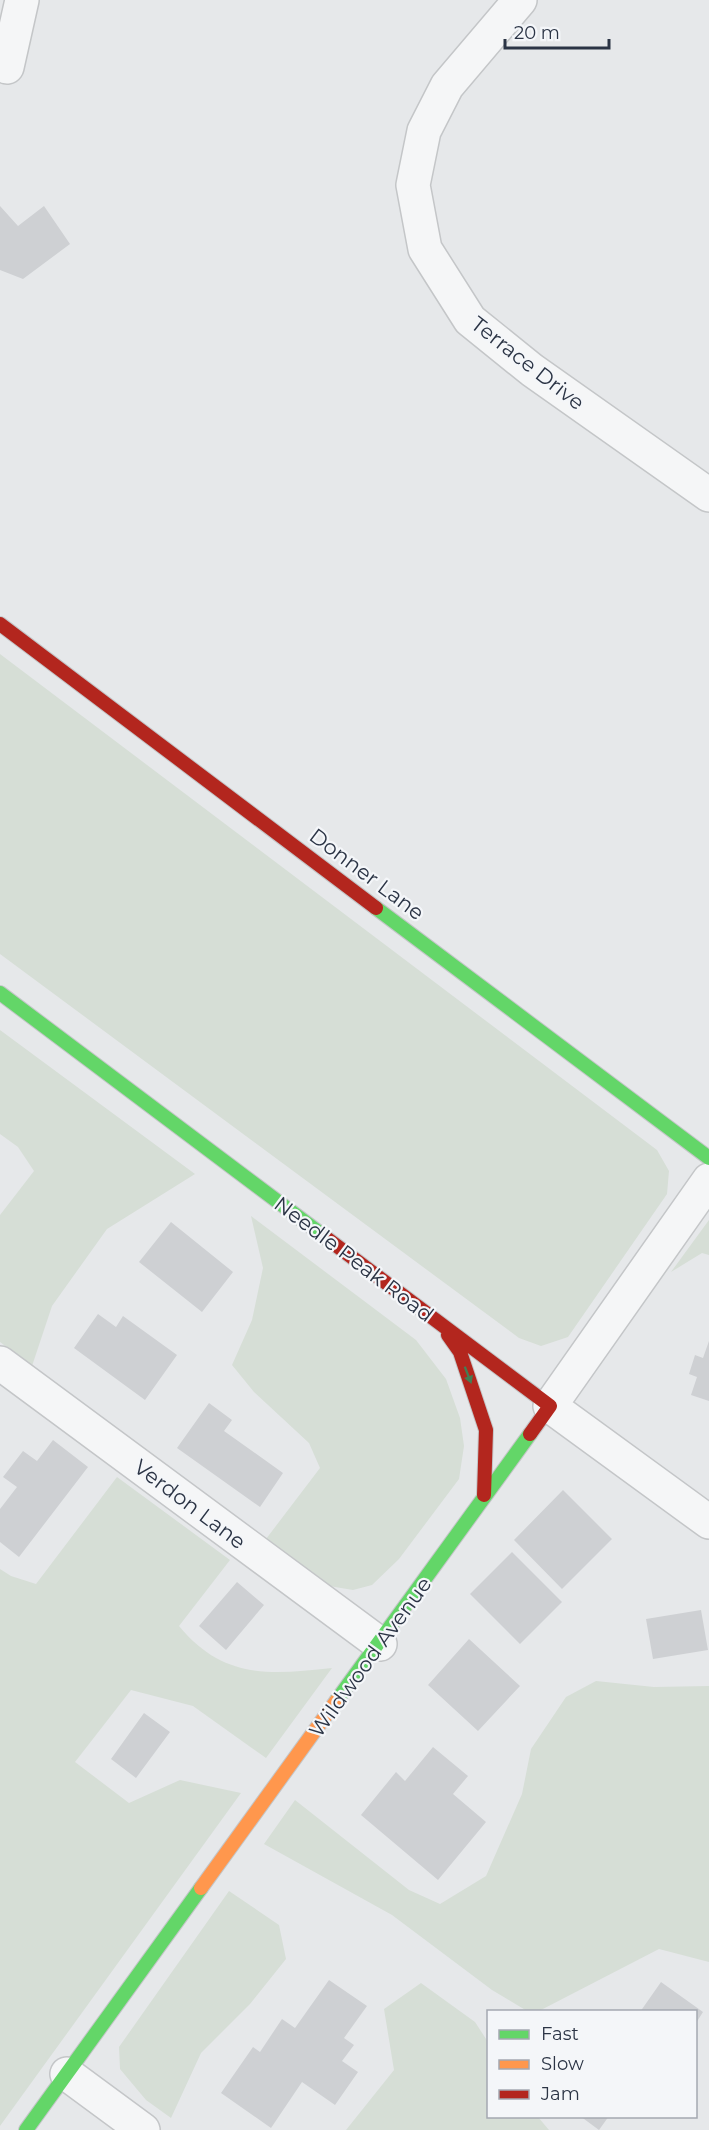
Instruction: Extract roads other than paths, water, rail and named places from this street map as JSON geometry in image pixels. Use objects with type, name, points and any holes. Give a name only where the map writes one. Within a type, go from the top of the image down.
[{"type":"street","points":[[7,67],[22,0]]},
{"type":"street","name":"Terrace Drive","points":[[520,0],[447,86],[424,131],[414,185],[425,249],[470,320],[532,370],[709,495]]},
{"type":"street","name":"Donner Lane","points":[[0,624],[709,1158]]},
{"type":"street","name":"Needle Peak Road","points":[[0,993],[440,1324],[709,1522]]},
{"type":"street","name":"Wildwood Avenue","points":[[26,2130],[380,1644],[709,1180]]},
{"type":"street","points":[[440,1324],[460,1352],[486,1430],[484,1495]]},
{"type":"street","name":"Verdon Lane","points":[[0,1363],[380,1644]]},
{"type":"street","points":[[67,2074],[143,2130]]}]
